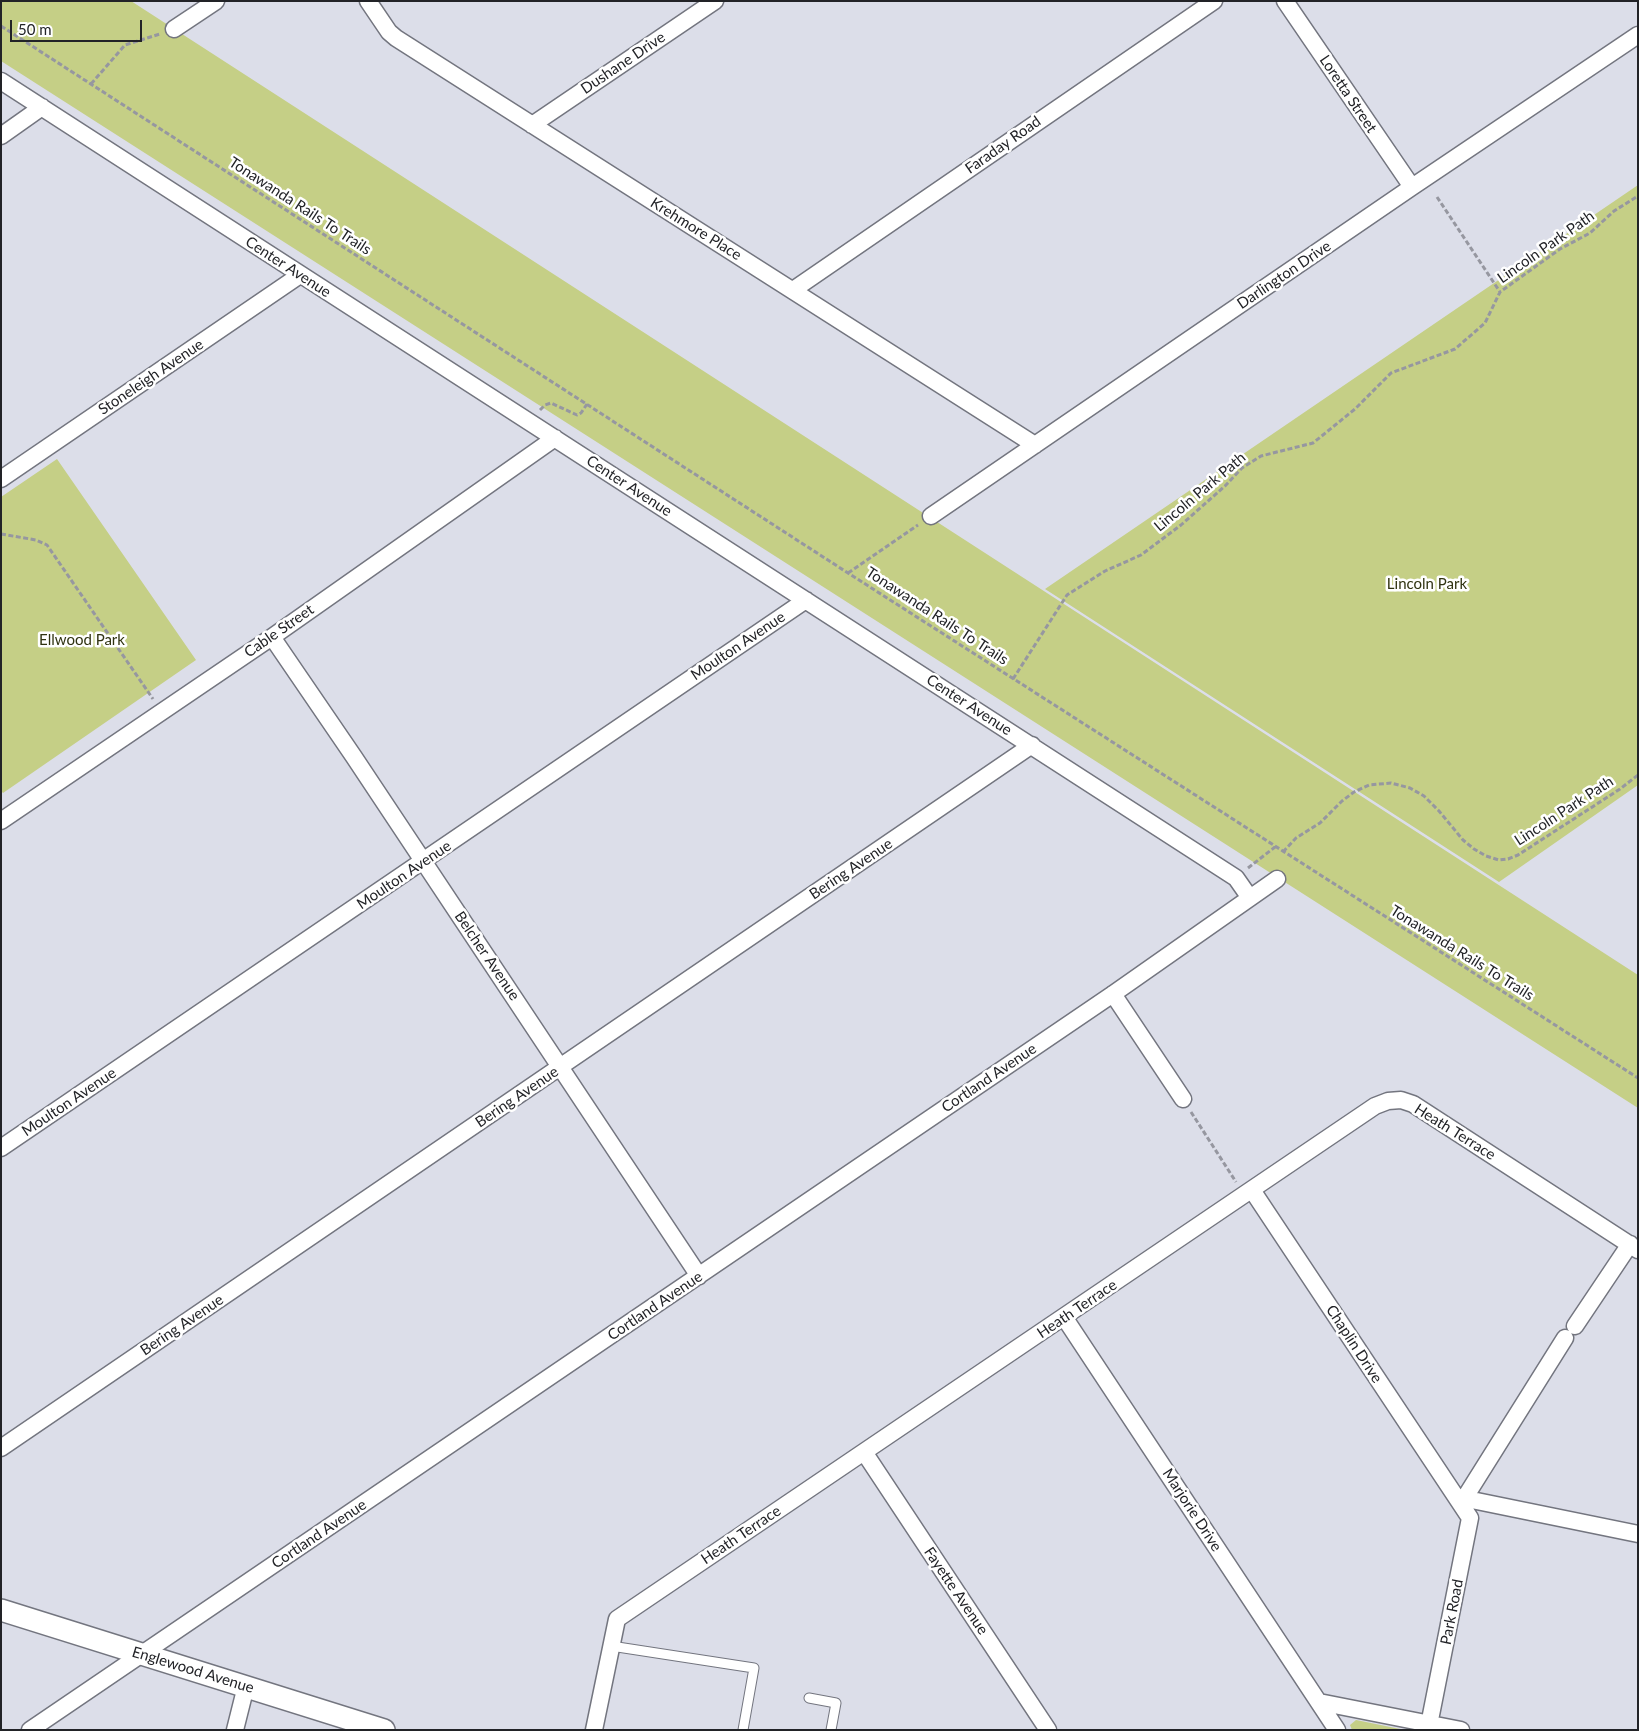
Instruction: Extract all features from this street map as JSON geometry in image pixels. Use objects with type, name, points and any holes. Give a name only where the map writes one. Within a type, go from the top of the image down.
[{"type":"street","points":[[174,29],[216,1]]},
{"type":"street","name":"Krehmore Place","points":[[368,1],[389,32],[396,38],[1035,445]]},
{"type":"street","name":"Dushane Drive","points":[[532,124],[715,1]]},
{"type":"street","name":"Faraday Road","points":[[793,290],[1214,1]]},
{"type":"street","name":"Loretta Street","points":[[1285,1],[1412,187]]},
{"type":"street","name":"Darlington Drive","points":[[931,516],[1638,35]]},
{"type":"street","name":"Center Avenue","points":[[1,81],[1236,878],[1250,898]]},
{"type":"street","points":[[1,136],[42,108]]},
{"type":"street","name":"Stoneleigh Avenue","points":[[1,479],[300,275]]},
{"type":"street","name":"Cable Street","points":[[1,821],[272,637],[555,438]]},
{"type":"street","name":"Moulton Avenue","points":[[1,1148],[806,600]]},
{"type":"street","name":"Belcher Avenue","points":[[272,637],[424,861],[699,1276]]},
{"type":"street","name":"Bering Avenue","points":[[1,1448],[1032,745]]},
{"type":"street","name":"Cortland Avenue","points":[[30,1730],[1113,994],[1277,879]]},
{"type":"street","points":[[1113,994],[1183,1099]]},
{"type":"street","name":"Heath Terrace","points":[[594,1730],[617,1619],[1376,1106],[1388,1101],[1401,1100],[1412,1104],[1634,1247]]},
{"type":"street","name":"Chaplin Drive","points":[[1249,1193],[1460,1498]]},
{"type":"street","points":[[1634,1247],[1570,1332],[1460,1498],[1638,1534]]},
{"type":"street","name":"Marjorie Drive","points":[[1064,1317],[1337,1730]]},
{"type":"street","name":"Fayette Avenue","points":[[864,1452],[1048,1730]]},
{"type":"street","name":"Park Road","points":[[1429,1727],[1470,1518],[1460,1498]]},
{"type":"street","name":"Englewood Avenue","points":[[1,1610],[384,1730]]},
{"type":"street","points":[[235,1730],[246,1686]]},
{"type":"street","points":[[1319,1702],[1429,1727],[1461,1730]]},
{"type":"lane","points":[[611,1646],[754,1668],[743,1730]]},
{"type":"lane","points":[[809,1698],[836,1703],[831,1730]]},
{"type":"path","name":"Tonawanda Rails To Trails","points":[[1,26],[1013,679],[1638,1078]]},
{"type":"path","points":[[90,84],[125,45],[174,29]]},
{"type":"path","name":"Lincoln Park Path","points":[[1013,679],[1067,595],[1105,571],[1141,555],[1181,525],[1225,486],[1242,468],[1261,456],[1314,443],[1355,409],[1391,373],[1455,349],[1485,322],[1500,292],[1560,249],[1590,234],[1614,211],[1638,196]]},
{"type":"path","points":[[1437,197],[1500,292]]},
{"type":"path","points":[[537,415],[545,405],[551,403],[577,415],[587,404]]},
{"type":"path","points":[[848,572],[931,516]]},
{"type":"path","points":[[1,534],[36,540],[47,545],[154,700]]},
{"type":"path","name":"Lincoln Park Path","points":[[1283,852],[1296,838],[1320,824],[1342,800],[1354,792],[1369,785],[1391,783],[1410,788],[1424,796],[1463,840],[1474,849],[1486,856],[1500,860],[1508,859],[1518,855],[1620,789],[1638,775]]},
{"type":"path","points":[[1244,871],[1275,847]]},
{"type":"path","points":[[1183,1099],[1219,1157],[1249,1193]]},
{"type":"green space","points":[[1,1],[131,1],[1638,975],[1638,1108],[1,61]]},
{"type":"green space","name":"Lincoln Park","points":[[1638,185],[1638,785],[1499,882],[1045,589]]},
{"type":"green space","name":"Ellwood Park","points":[[57,459],[196,660],[3,793],[1,791],[1,497]]},
{"type":"green space","points":[[1356,1720],[1405,1730],[1352,1730],[1350,1725]]}]
